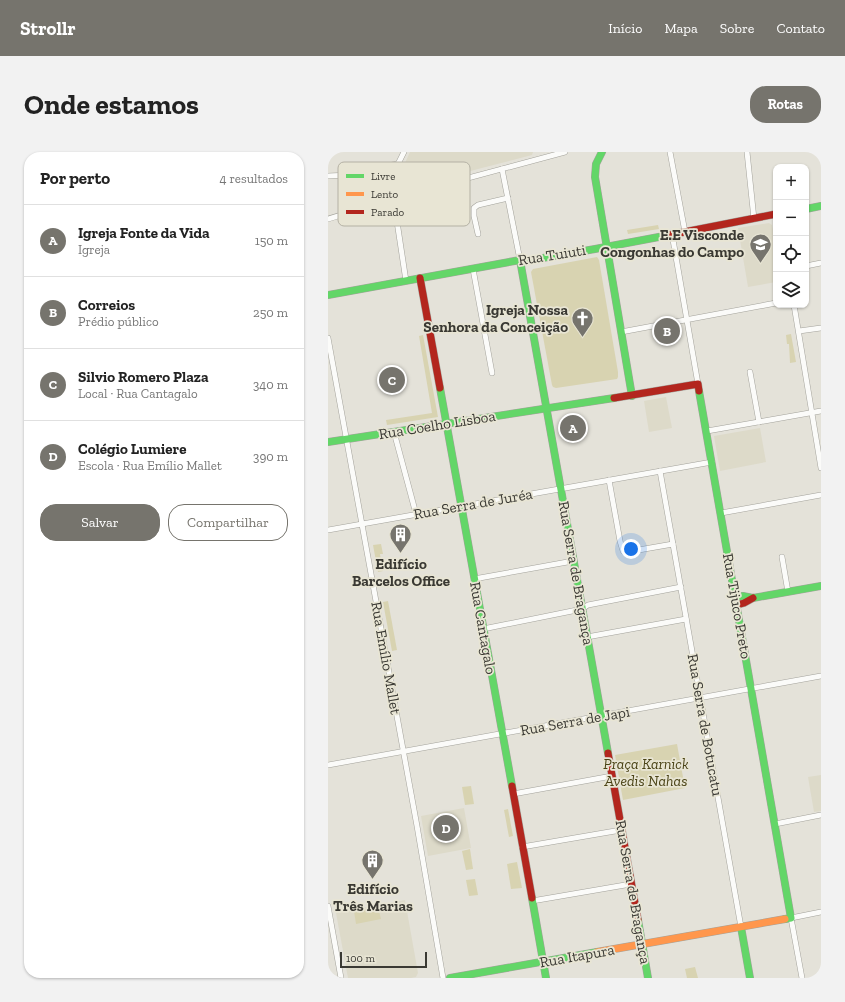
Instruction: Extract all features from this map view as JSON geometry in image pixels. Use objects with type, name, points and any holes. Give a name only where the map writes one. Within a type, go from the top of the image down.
[{"type":"street","points":[[399,162],[404,152]]},
{"type":"street","points":[[470,178],[565,152]]},
{"type":"street","points":[[670,152],[684,232]]},
{"type":"street","points":[[747,152],[754,219]]},
{"type":"street","points":[[598,154],[594,171],[632,396],[698,384]]},
{"type":"street","name":"Rua Serra de Bragança","points":[[502,169],[520,260],[648,978]]},
{"type":"street","points":[[328,176],[338,176]]},
{"type":"street","points":[[478,234],[474,216],[474,208],[476,206],[508,198]]},
{"type":"street","points":[[809,208],[821,206]]},
{"type":"street","name":"Rua Tuiuti","points":[[328,295],[520,260],[531,260],[773,215]]},
{"type":"street","points":[[328,219],[338,216]]},
{"type":"street","points":[[397,226],[406,281]]},
{"type":"street","name":"Rua Tijuco Preto","points":[[672,234],[802,978]]},
{"type":"street","points":[[809,265],[821,263]]},
{"type":"street","points":[[473,269],[492,374]]},
{"type":"street","name":"Rua Cantagalo","points":[[420,278],[546,978]]},
{"type":"street","points":[[621,332],[773,304]]},
{"type":"street","points":[[795,308],[821,468]]},
{"type":"street","points":[[799,331],[821,328]]},
{"type":"street","name":"Rua Emílio Mallet","points":[[328,341],[347,439],[443,978]]},
{"type":"street","points":[[750,372],[759,422]]},
{"type":"street","name":"Rua Coelho Lisboa","points":[[328,442],[632,396]]},
{"type":"street","points":[[706,431],[821,411]]},
{"type":"street","points":[[394,432],[416,514]]},
{"type":"street","name":"Rua Serra de Juréa","points":[[328,530],[712,462]]},
{"type":"street","name":"Rua Serra de Botucatu","points":[[660,471],[750,978]]},
{"type":"street","points":[[609,480],[623,551],[627,552],[673,544]]},
{"type":"street","points":[[721,513],[821,496]]},
{"type":"street","points":[[782,557],[788,592]]},
{"type":"street","points":[[474,579],[574,561]]},
{"type":"street","points":[[736,601],[743,596],[753,598],[821,586]]},
{"type":"street","points":[[483,629],[582,609],[588,604],[681,587]]},
{"type":"street","points":[[587,637],[686,619]]},
{"type":"street","name":"Rua Serra de Japi","points":[[328,765],[821,676]]},
{"type":"street","points":[[513,794],[612,776]]},
{"type":"street","points":[[775,824],[821,815]]},
{"type":"street","points":[[522,847],[621,830]]},
{"type":"street","points":[[532,901],[631,884]]},
{"type":"street","points":[[328,906],[341,978]]},
{"type":"street","name":"Rua Itapura","points":[[450,978],[821,912]]},
{"type":"shaded area","points":[[410,152],[533,152],[532,155],[470,171],[470,162],[405,162]]},
{"type":"shaded area","name":"E.E Visconde Congonhas do Campo","points":[[769,223],[772,225],[773,283],[748,287],[738,228]]},
{"type":"shaded area","points":[[666,397],[672,428],[649,432],[644,401]]},
{"type":"shaded area","points":[[760,428],[766,462],[720,471],[714,436]]},
{"type":"shaded area","points":[[821,775],[821,811],[814,812],[808,777]]},
{"type":"shaded area","points":[[464,808],[471,848],[428,856],[421,816]]},
{"type":"shaded area","points":[[405,900],[418,973],[416,977],[348,978],[336,913]]},
{"type":"green space","points":[[658,225],[659,229],[628,234],[627,230]]},
{"type":"green space","points":[[597,257],[599,260],[618,377],[617,379],[556,388],[552,385],[531,272],[533,269]]},
{"type":"green space","points":[[791,334],[796,362],[790,363],[789,344],[787,344],[786,335]]},
{"type":"green space","points":[[423,335],[438,417],[387,425],[386,420],[432,413],[419,336]]},
{"type":"green space","points":[[381,544],[383,554],[380,554],[383,571],[378,572],[373,545]]},
{"type":"green space","points":[[388,601],[397,650],[392,651],[383,602]]},
{"type":"green space","name":"Praça Karnick Avedis Nahas","points":[[677,744],[685,788],[623,800],[615,755]]},
{"type":"green space","points":[[471,786],[474,804],[465,805],[462,787]]},
{"type":"green space","points":[[508,809],[513,836],[509,837],[504,810]]},
{"type":"green space","points":[[470,849],[473,869],[466,870],[462,851]]},
{"type":"green space","points":[[517,862],[522,888],[511,889],[507,864]]},
{"type":"green space","points":[[475,879],[478,895],[469,896],[466,880]]},
{"type":"green space","points":[[378,907],[381,919],[356,924],[354,911]]},
{"type":"green space","points":[[695,967],[698,978],[687,978],[685,969]]},
{"type":"traffic: fast","points":[[602,152],[596,164],[595,177],[632,396]]},
{"type":"traffic: fast","points":[[809,208],[821,206]]},
{"type":"traffic: fast","points":[[328,295],[520,260],[531,260],[664,236]]},
{"type":"traffic: fast","points":[[520,260],[608,753]]},
{"type":"traffic: fast","points":[[440,388],[512,786]]},
{"type":"traffic: fast","points":[[699,391],[791,918],[785,919]]},
{"type":"traffic: fast","points":[[328,442],[614,398]]},
{"type":"traffic: fast","points":[[736,597],[743,596],[753,598],[821,586]]},
{"type":"traffic: fast","points":[[532,898],[546,978]]},
{"type":"traffic: fast","points":[[638,920],[648,978]]},
{"type":"traffic: fast","points":[[741,927],[750,978]]},
{"type":"traffic: fast","points":[[450,978],[597,952]]},
{"type":"traffic: slow","points":[[597,952],[785,919]]},
{"type":"traffic: jam","points":[[664,236],[773,215]]},
{"type":"traffic: jam","points":[[420,278],[440,388]]},
{"type":"traffic: jam","points":[[614,398],[698,384],[699,391]]},
{"type":"traffic: jam","points":[[737,605],[753,598]]},
{"type":"traffic: jam","points":[[608,753],[638,920]]},
{"type":"traffic: jam","points":[[512,786],[532,898]]},
{"type":"place","name":"E.E Visconde Congonhas do Campo","points":[[760,264]]},
{"type":"place","name":"Correios","points":[[667,331]]},
{"type":"place","name":"Igreja Nossa Senhora da Conceição","points":[[583,338]]},
{"type":"place","name":"Silvio Romero Plaza","points":[[392,380]]},
{"type":"place","name":"Igreja Fonte da Vida","points":[[573,428]]},
{"type":"place","name":"Edifício Barcelos Office","points":[[401,554]]},
{"type":"place","name":"Colégio Lumiere","points":[[446,828]]},
{"type":"place","name":"Edifício Três Marias","points":[[373,880]]}]
